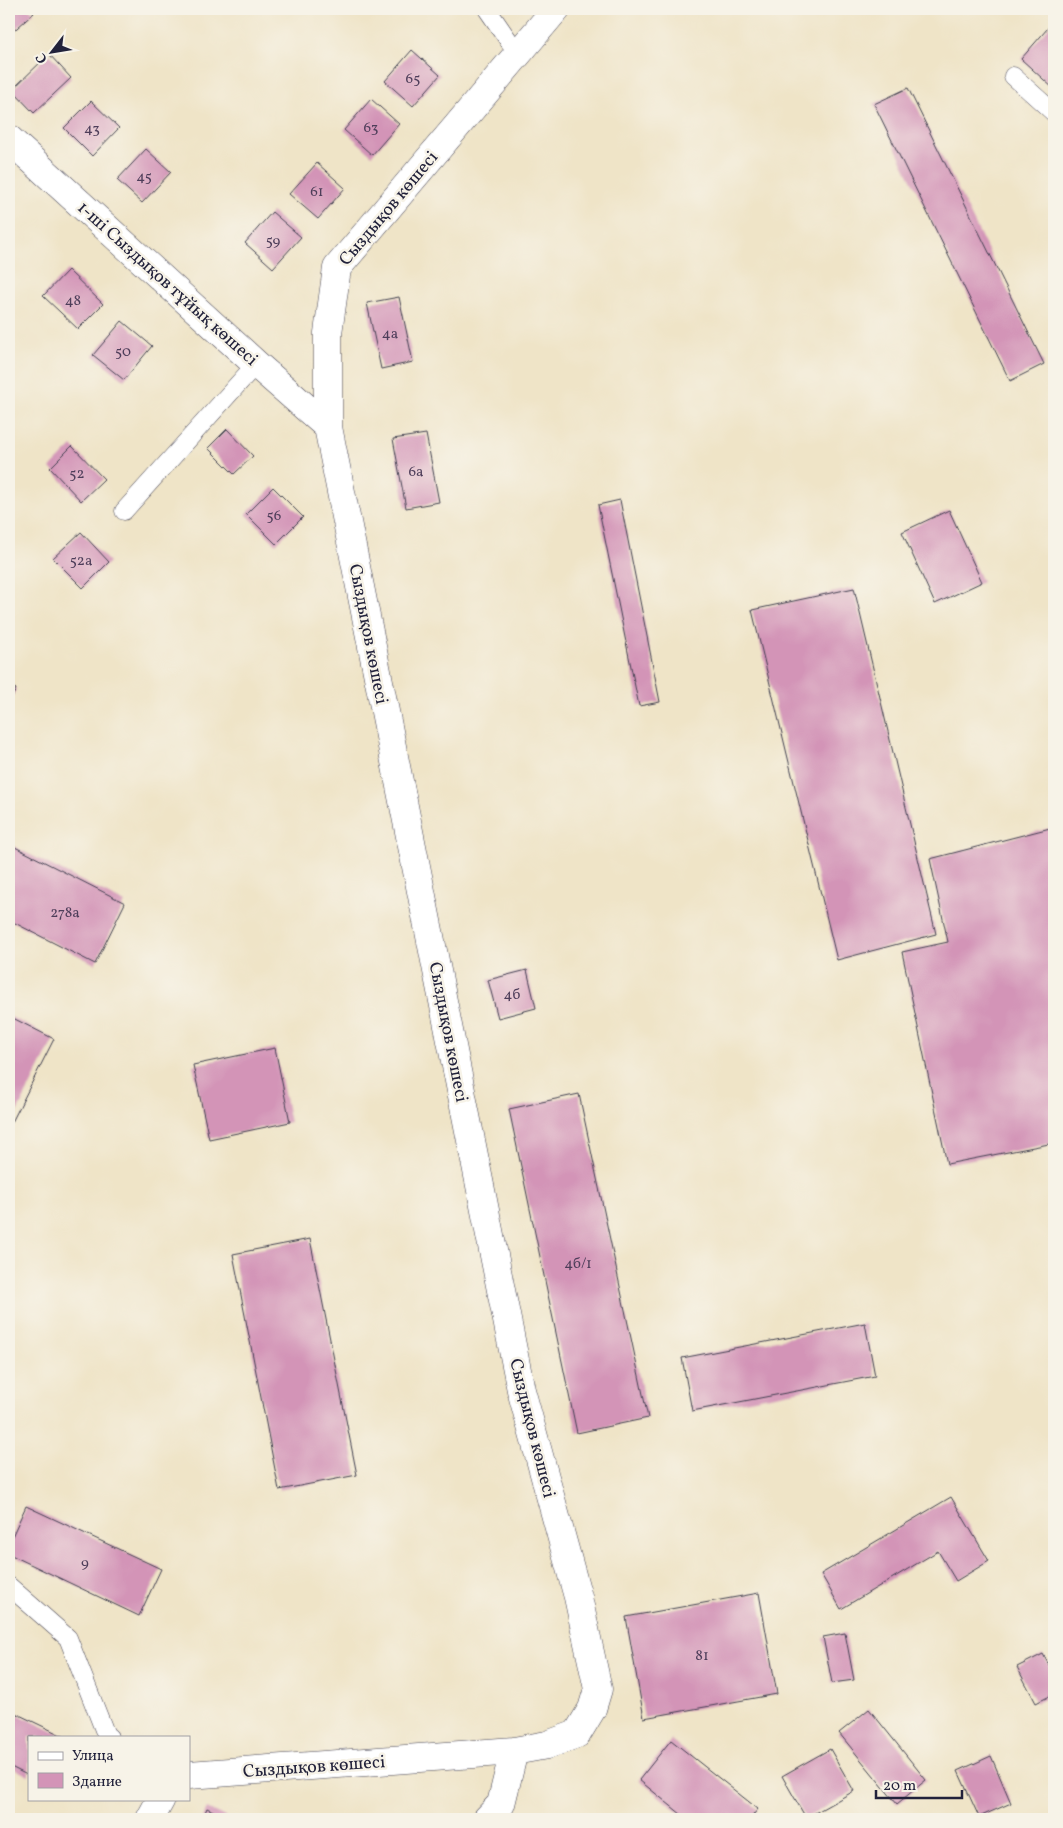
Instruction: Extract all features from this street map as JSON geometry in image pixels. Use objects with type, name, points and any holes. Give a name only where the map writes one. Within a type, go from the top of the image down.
[{"type":"street","name":"Сыздықов көшесі","points":[[190,1775],[514,1751],[547,1745],[576,1734],[592,1709],[598,1689],[578,1597],[521,1390],[328,427],[328,333],[336,268],[556,9]]},
{"type":"street","name":"1-ші Сыздықов тұйық көшесі","points":[[9,139],[328,427]]},
{"type":"street","points":[[487,1819],[501,1804],[514,1751]]},
{"type":"street","points":[[150,1819],[160,1800]]},
{"type":"lane","points":[[487,9],[518,54]]},
{"type":"lane","points":[[1014,76],[1054,113]]},
{"type":"lane","points":[[124,511],[256,364]]},
{"type":"lane","points":[[9,1586],[68,1638],[108,1736]]},
{"type":"building","points":[[9,9],[30,9],[34,13],[9,35]]},
{"type":"building","points":[[1054,21],[1054,89],[1021,59]]},
{"type":"building","points":[[412,50],[440,75],[413,106],[385,81]]},
{"type":"building","points":[[49,54],[71,78],[34,113],[12,90]]},
{"type":"building","points":[[908,88],[1044,364],[1010,381],[874,104]]},
{"type":"building","points":[[371,99],[399,124],[372,155],[344,130]]},
{"type":"building","points":[[91,101],[119,128],[92,156],[64,128]]},
{"type":"building","points":[[146,149],[171,172],[142,203],[117,180]]},
{"type":"building","points":[[317,163],[345,188],[318,219],[289,194]]},
{"type":"building","points":[[272,212],[301,237],[273,268],[245,243]]},
{"type":"building","points":[[68,270],[103,304],[78,329],[43,296]]},
{"type":"building","points":[[399,297],[413,362],[381,369],[367,303]]},
{"type":"building","points":[[122,321],[152,346],[124,380],[93,355]]},
{"type":"building","points":[[227,429],[253,456],[234,474],[208,448]]},
{"type":"building","points":[[426,434],[439,502],[406,508],[393,439]]},
{"type":"building","points":[[72,446],[104,479],[81,501],[50,468]]},
{"type":"building","points":[[273,487],[303,517],[276,544],[246,514]]},
{"type":"building","points":[[620,500],[660,702],[639,706],[598,505]]},
{"type":"building","points":[[949,510],[982,582],[935,604],[902,532]]},
{"type":"building","points":[[81,532],[109,562],[83,588],[53,558]]},
{"type":"building","points":[[854,588],[936,934],[837,960],[752,610]]},
{"type":"building","points":[[9,685],[16,689],[9,703]]},
{"type":"building","points":[[1054,827],[1054,1143],[947,1164],[902,952],[948,942],[930,859]]},
{"type":"building","points":[[9,844],[125,903],[95,964],[9,920]]},
{"type":"building","points":[[527,970],[536,1008],[498,1018],[488,980]]},
{"type":"building","points":[[9,1016],[54,1039],[9,1128]]},
{"type":"building","points":[[275,1048],[290,1122],[209,1139],[193,1065]]},
{"type":"building","points":[[579,1094],[648,1418],[577,1433],[509,1109]]},
{"type":"building","points":[[310,1239],[357,1475],[279,1490],[233,1254]]},
{"type":"building","points":[[865,1323],[875,1376],[692,1411],[682,1358]]},
{"type":"building","points":[[951,1497],[989,1561],[956,1581],[938,1551],[841,1609],[821,1574]]},
{"type":"building","points":[[26,1506],[161,1569],[139,1616],[9,1554],[9,1543]]},
{"type":"building","points":[[759,1593],[777,1694],[644,1718],[626,1617]]},
{"type":"building","points":[[845,1633],[854,1680],[832,1683],[823,1637]]},
{"type":"building","points":[[1043,1654],[1054,1675],[1054,1694],[1036,1703],[1017,1667]]},
{"type":"building","points":[[869,1709],[926,1780],[897,1804],[839,1733]]},
{"type":"building","points":[[9,1710],[63,1736],[28,1736],[28,1776],[9,1766]]},
{"type":"building","points":[[671,1740],[758,1809],[750,1819],[687,1819],[639,1780]]},
{"type":"building","points":[[830,1749],[854,1791],[806,1818],[782,1776]]},
{"type":"building","points":[[991,1756],[1011,1803],[979,1817],[958,1771]]},
{"type":"building","points":[[207,1808],[229,1819],[202,1819]]}]
